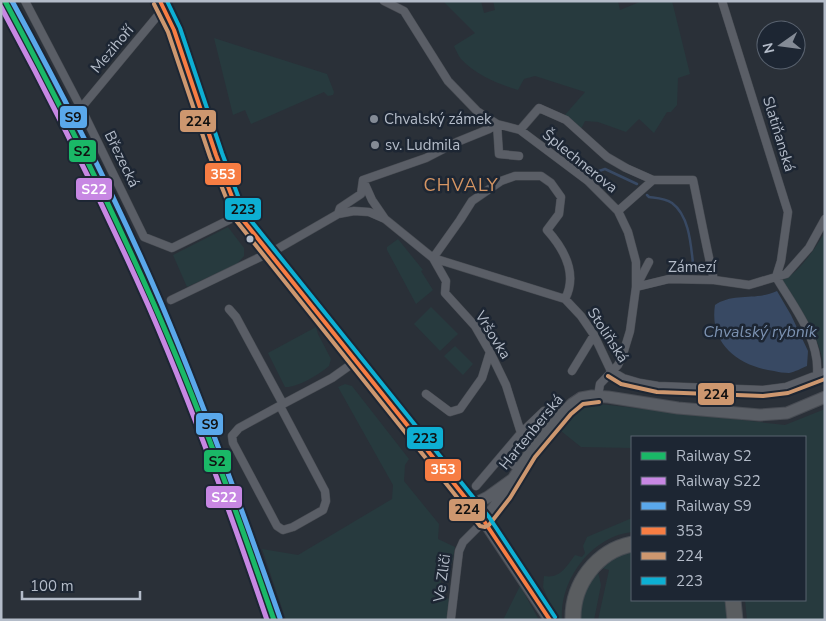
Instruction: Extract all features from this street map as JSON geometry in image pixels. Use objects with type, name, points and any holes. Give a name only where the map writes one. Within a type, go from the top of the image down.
[{"type":"highway","points":[[573,620],[573,605],[577,592],[589,571],[609,553],[631,544]]},
{"type":"highway","points":[[733,601],[735,620]]},
{"type":"main road","points":[[162,5],[185,58],[216,155],[239,215],[484,520],[550,620]]},
{"type":"main road","name":"Hartenberská","points":[[472,505],[494,494],[516,474],[530,453],[572,404],[581,398],[598,396],[678,408],[760,415],[787,413],[825,397]]},
{"type":"main road","points":[[484,520],[505,495],[516,474]]},
{"type":"main road","points":[[516,566],[543,620]]},
{"type":"street","name":"Březecká","points":[[24,1],[81,108],[144,237],[172,248],[239,215]]},
{"type":"street","name":"Šplechnerova","points":[[384,1],[404,11],[448,81],[477,112],[497,124],[520,130],[588,182],[618,211],[628,232],[636,262],[636,287],[630,331],[623,354],[618,365],[600,384],[598,396]]},
{"type":"street","name":"Slatiňanská","points":[[722,1],[788,212],[781,261],[776,277]]},
{"type":"street","name":"Mezihoří","points":[[81,108],[162,5]]},
{"type":"street","points":[[520,130],[539,108],[566,120],[596,145],[607,157],[626,168],[653,180],[692,180],[714,280]]},
{"type":"street","points":[[363,180],[426,158],[497,124],[499,154],[519,156]]},
{"type":"street","points":[[363,180],[372,200],[385,218],[433,258],[565,299],[571,282],[568,262],[547,230],[559,214],[561,197],[551,183],[541,176],[516,176],[501,182],[472,201],[433,258]]},
{"type":"street","points":[[338,214],[340,208],[360,194],[363,180]]},
{"type":"street","points":[[618,211],[653,180]]},
{"type":"street","points":[[171,300],[268,253],[338,214],[354,211],[368,212],[385,218]]},
{"type":"street","name":"Zámezí","points":[[636,287],[669,279],[714,280],[749,285],[786,274],[809,248],[825,219]]},
{"type":"street","name":"Vršovka","points":[[433,258],[446,281],[445,292],[475,326],[490,352],[506,385],[521,433]]},
{"type":"street","name":"Zámezí","points":[[636,287],[649,262]]},
{"type":"street","name":"Stoliňská","points":[[565,299],[581,316],[594,335],[611,371],[623,378],[658,386],[763,390],[786,387],[821,373],[810,335],[776,277]]},
{"type":"street","points":[[229,309],[236,317],[282,405],[325,490],[326,496],[323,510],[293,527],[283,530],[277,526],[233,443],[232,436],[238,428],[282,405],[327,381],[356,361]]},
{"type":"street","points":[[572,371],[594,335]]},
{"type":"street","points":[[426,394],[450,412],[460,409],[482,378],[490,352]]},
{"type":"street","points":[[476,486],[521,433],[544,411]]},
{"type":"street","points":[[501,457],[516,474]]},
{"type":"street","name":"Ve Zliči","points":[[451,618],[459,551],[463,542],[484,520]]},
{"type":"green space","points":[[443,1],[481,1],[484,13],[495,10],[493,1],[618,1],[620,10],[642,1],[672,1],[690,74],[678,78],[677,105],[671,112],[667,112],[654,133],[639,119],[626,132],[598,122],[585,121],[581,129],[564,116],[585,92],[535,76],[524,79],[518,90],[488,78],[467,65],[460,58],[454,46],[475,33]]},
{"type":"green space","points":[[214,38],[327,74],[334,92],[333,95],[328,96],[324,92],[251,124],[245,110],[233,115]]},
{"type":"green space","points":[[228,227],[244,248],[244,256],[237,264],[187,287],[173,255]]},
{"type":"green space","points":[[825,232],[824,367],[822,355],[813,333],[782,280],[800,267]]},
{"type":"green space","points":[[398,239],[423,270],[421,271],[433,290],[416,304],[387,250],[387,247]]},
{"type":"green space","points":[[431,307],[458,334],[440,351],[414,324]]},
{"type":"green space","points":[[316,327],[331,359],[329,366],[302,383],[285,387],[268,353]]},
{"type":"green space","points":[[455,346],[473,364],[463,375],[444,356]]},
{"type":"green space","points":[[345,384],[352,386],[409,459],[405,465],[404,481],[439,524],[438,539],[455,547],[452,563],[441,575],[440,596],[450,599],[450,620],[286,620],[262,549],[298,555],[392,499],[393,485],[338,387]]},
{"type":"green space","points":[[591,403],[785,425],[825,409],[825,620],[747,620],[745,601],[806,601],[806,436],[631,436],[631,448],[581,447],[561,431],[577,412]]},
{"type":"green space","points":[[631,518],[631,532],[617,535],[604,542],[591,551],[581,562],[566,590],[562,620],[557,620],[543,587],[544,576],[558,574],[575,555],[582,557],[585,553],[583,546],[587,537]]},
{"type":"green space","points":[[631,549],[631,601],[728,601],[730,620],[598,620],[609,570],[602,568],[598,572],[601,585],[594,620],[577,620],[579,598],[603,563]]},
{"type":"green space","points":[[520,586],[539,620],[503,620]]},
{"type":"water","name":"Chvalský rybník","points":[[777,291],[808,351],[807,366],[789,373],[761,368],[738,358],[722,342],[714,319],[715,305],[722,301],[737,297],[761,296]]},
{"type":"waterway","points":[[594,177],[599,171],[605,169],[637,184]]},
{"type":"waterway","points":[[647,195],[669,201],[678,209],[683,217],[689,234],[694,272]]},
{"type":"rail line","name":"S2","points":[[5,1],[82,150],[170,341],[232,500],[274,620]]},
{"type":"rail line","name":"S9","points":[[12,1],[90,150],[127,226],[161,303],[223,460],[280,618]]},
{"type":"rail line","name":"S22","points":[[1,7],[78,155],[148,305],[211,461],[267,620]]},
{"type":"transit line","name":"353","points":[[160,1],[174,30],[216,155],[239,215],[484,521],[550,620]]},
{"type":"transit line","name":"223","points":[[167,1],[180,28],[244,212],[489,517],[555,617]]},
{"type":"transit line","name":"224","points":[[154,4],[168,32],[210,157],[234,218],[480,526],[485,527],[489,525],[510,498],[535,457],[571,414],[583,404],[599,402]]},
{"type":"transit line","name":"224","points":[[608,376],[621,384],[657,392],[763,396],[788,393],[825,379]]},
{"type":"place","name":"Chvalský zámek","points":[[374,119]]},
{"type":"place","name":"sv. Ludmila","points":[[375,145]]},
{"type":"district","name":"CHVALY","points":[[461,185]]}]
